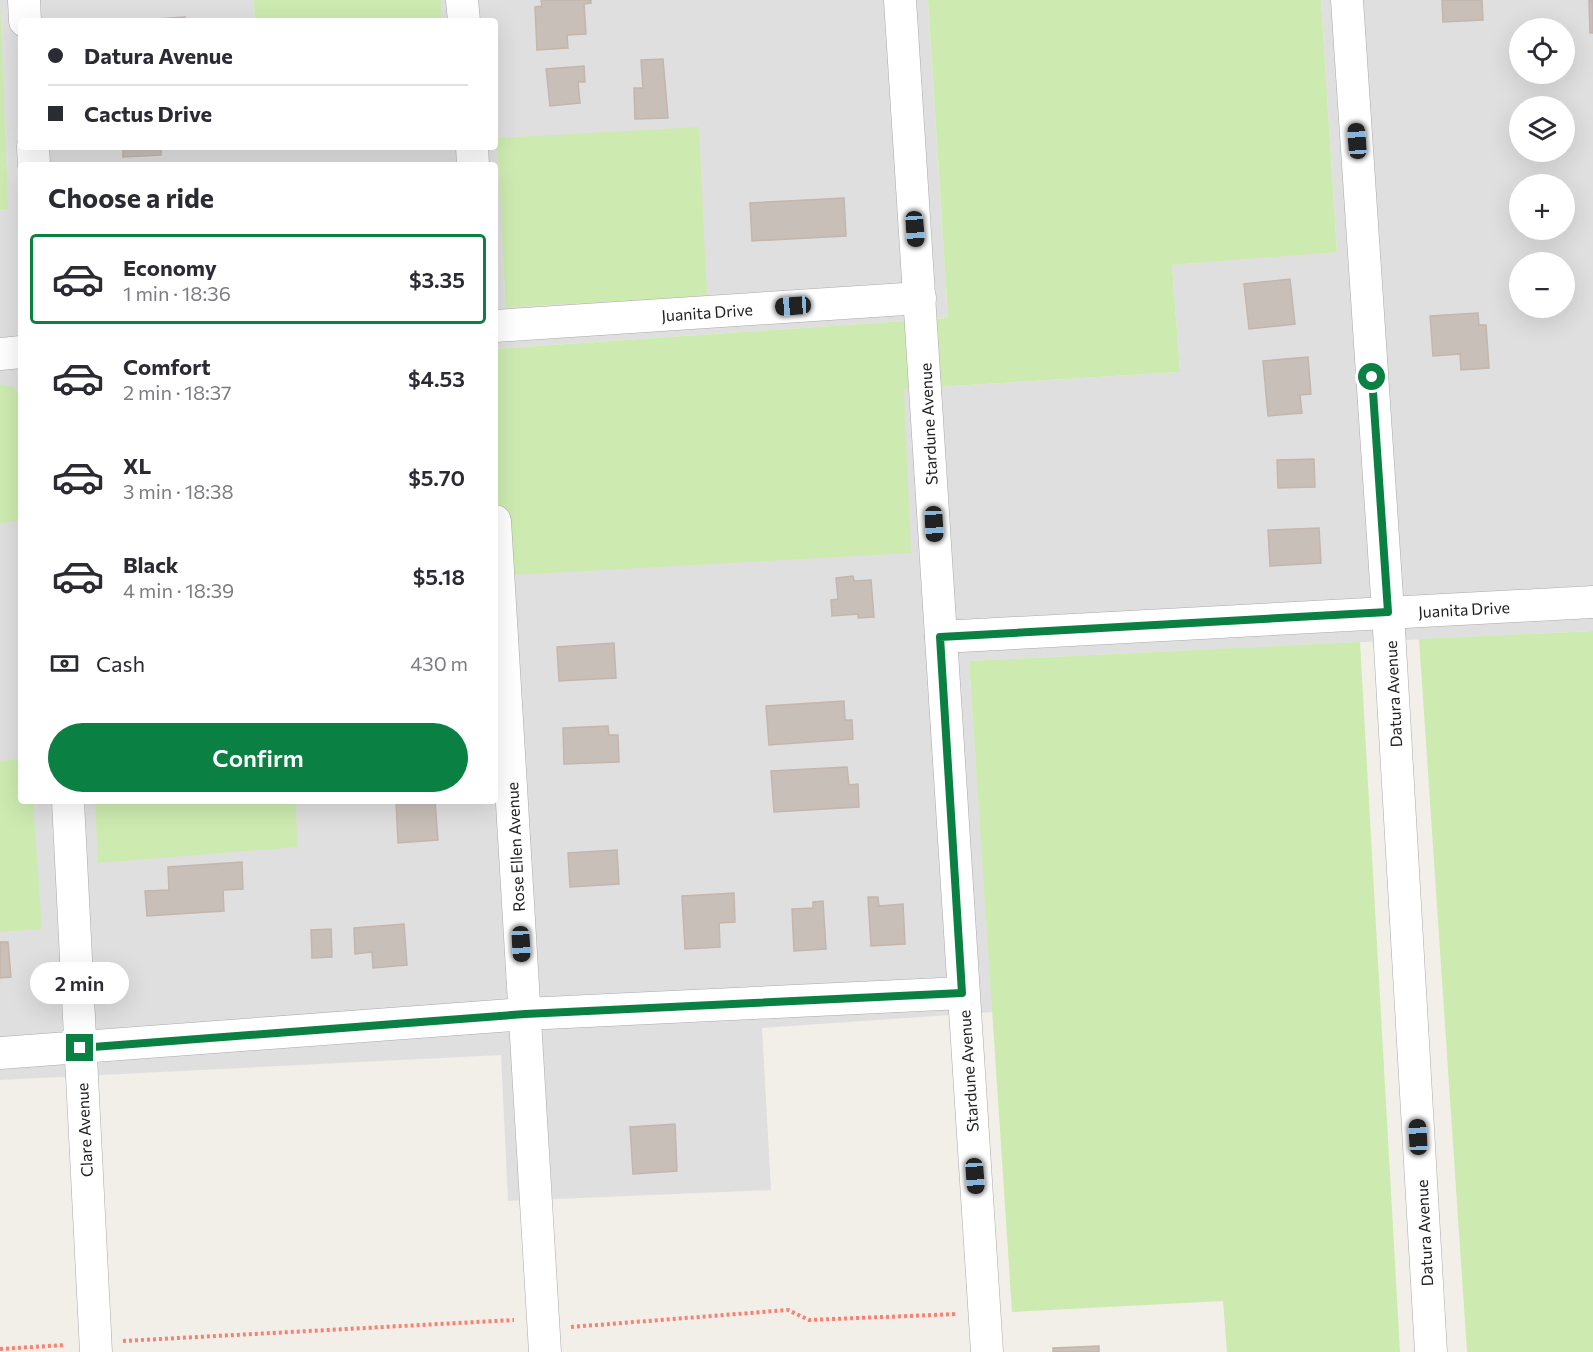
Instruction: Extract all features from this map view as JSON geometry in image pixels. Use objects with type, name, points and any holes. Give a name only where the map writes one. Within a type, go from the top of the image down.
[{"type":"street","points":[[24,0],[25,18]]},
{"type":"street","points":[[462,0],[464,18]]},
{"type":"street","name":"Stardune Avenue","points":[[900,0],[962,993],[987,1352]]},
{"type":"street","name":"Datura Avenue","points":[[1347,0],[1388,612],[1431,1352]]},
{"type":"street","name":"Juanita Drive","points":[[498,326],[920,297]]},
{"type":"street","points":[[0,354],[18,352]]},
{"type":"street","name":"Rose Ellen Avenue","points":[[498,570],[544,1333]]},
{"type":"street","name":"Juanita Drive","points":[[940,637],[1593,602]]},
{"type":"street","name":"Clare Avenue","points":[[68,804],[96,1347]]},
{"type":"street","points":[[0,1053],[525,1014],[962,993]]},
{"type":"path","points":[[0,1350],[544,1333],[788,1310],[809,1320],[984,1313]]},
{"type":"shaded area","points":[[0,0],[254,0],[255,18],[18,18],[18,150],[498,150],[498,18],[442,18],[441,0],[928,0],[948,318],[498,349],[498,162],[18,162],[18,804],[498,804],[498,575],[904,389],[1180,372],[1172,265],[1337,251],[1321,0],[1593,0],[1593,631],[969,661],[993,1012],[762,1028],[771,1190],[508,1201],[501,1055],[0,1080]]},
{"type":"green space","points":[[0,0],[8,209],[0,209]]},
{"type":"green space","points":[[254,0],[441,0],[442,18],[255,18]]},
{"type":"green space","points":[[928,0],[1321,0],[1337,252],[1172,265],[1180,372],[904,389],[911,553],[498,576],[498,349],[948,318]]},
{"type":"green space","points":[[699,127],[707,297],[506,307],[498,138]]},
{"type":"green space","points":[[0,384],[14,387],[18,393],[18,521],[0,523]]},
{"type":"green space","points":[[1593,631],[1593,1352],[1467,1352],[1419,639]]},
{"type":"green space","points":[[1360,642],[1400,1352],[1227,1352],[1223,1301],[1012,1312],[969,661]]},
{"type":"green space","points":[[18,759],[18,804],[33,804],[42,929],[0,932],[0,761]]},
{"type":"green space","points":[[95,804],[295,804],[298,847],[98,863]]},
{"type":"building","points":[[541,0],[591,0],[591,3],[584,4],[586,34],[567,35],[568,48],[537,50],[535,7],[542,6]]},
{"type":"building","points":[[1442,0],[1482,0],[1483,20],[1443,22]]},
{"type":"building","points":[[1589,0],[1593,0],[1593,33],[1590,33]]},
{"type":"building","points":[[663,59],[668,118],[635,119],[634,88],[643,88],[641,60]]},
{"type":"building","points":[[584,66],[585,82],[578,82],[580,103],[550,106],[546,69]]},
{"type":"building","points":[[123,150],[161,150],[161,155],[123,157]]},
{"type":"building","points":[[844,198],[846,236],[752,241],[750,203]]},
{"type":"building","points":[[1290,279],[1295,324],[1249,329],[1244,284]]},
{"type":"building","points":[[1478,313],[1479,325],[1486,325],[1489,368],[1461,370],[1460,354],[1433,356],[1430,316]]},
{"type":"building","points":[[1308,357],[1311,394],[1300,395],[1302,413],[1268,416],[1263,361]]},
{"type":"building","points":[[1314,459],[1315,487],[1278,488],[1277,460]]},
{"type":"building","points":[[1319,528],[1321,563],[1270,566],[1268,530]]},
{"type":"building","points":[[853,576],[854,581],[871,580],[874,617],[858,618],[858,614],[832,616],[831,600],[838,599],[836,578]]},
{"type":"building","points":[[614,643],[616,678],[559,681],[557,647]]},
{"type":"building","points":[[844,701],[845,720],[852,720],[853,739],[769,745],[766,706]]},
{"type":"building","points":[[608,726],[609,735],[618,735],[619,762],[564,764],[563,728]]},
{"type":"building","points":[[847,767],[849,785],[858,784],[859,807],[774,812],[771,771]]},
{"type":"building","points":[[396,804],[435,804],[438,840],[398,843]]},
{"type":"building","points":[[617,850],[619,884],[570,887],[568,853]]},
{"type":"building","points":[[242,862],[243,889],[223,890],[224,911],[147,916],[145,891],[169,890],[168,867]]},
{"type":"building","points":[[734,893],[735,922],[719,923],[720,947],[685,949],[682,896]]},
{"type":"building","points":[[868,897],[878,897],[879,906],[903,904],[905,944],[871,946]]},
{"type":"building","points":[[823,901],[826,949],[794,951],[792,909],[813,908],[813,902]]},
{"type":"building","points":[[404,924],[407,965],[373,968],[372,952],[355,954],[354,928]]},
{"type":"building","points":[[331,929],[332,957],[312,958],[311,930]]},
{"type":"building","points":[[0,942],[8,942],[11,977],[0,978]]},
{"type":"building","points":[[675,1124],[677,1171],[633,1174],[630,1127]]},
{"type":"building","points":[[1099,1346],[1099,1352],[1053,1352],[1053,1348]]},
{"type":"route","points":[[80,1048],[525,1014],[962,993],[940,637],[1388,612],[1372,377]]}]
